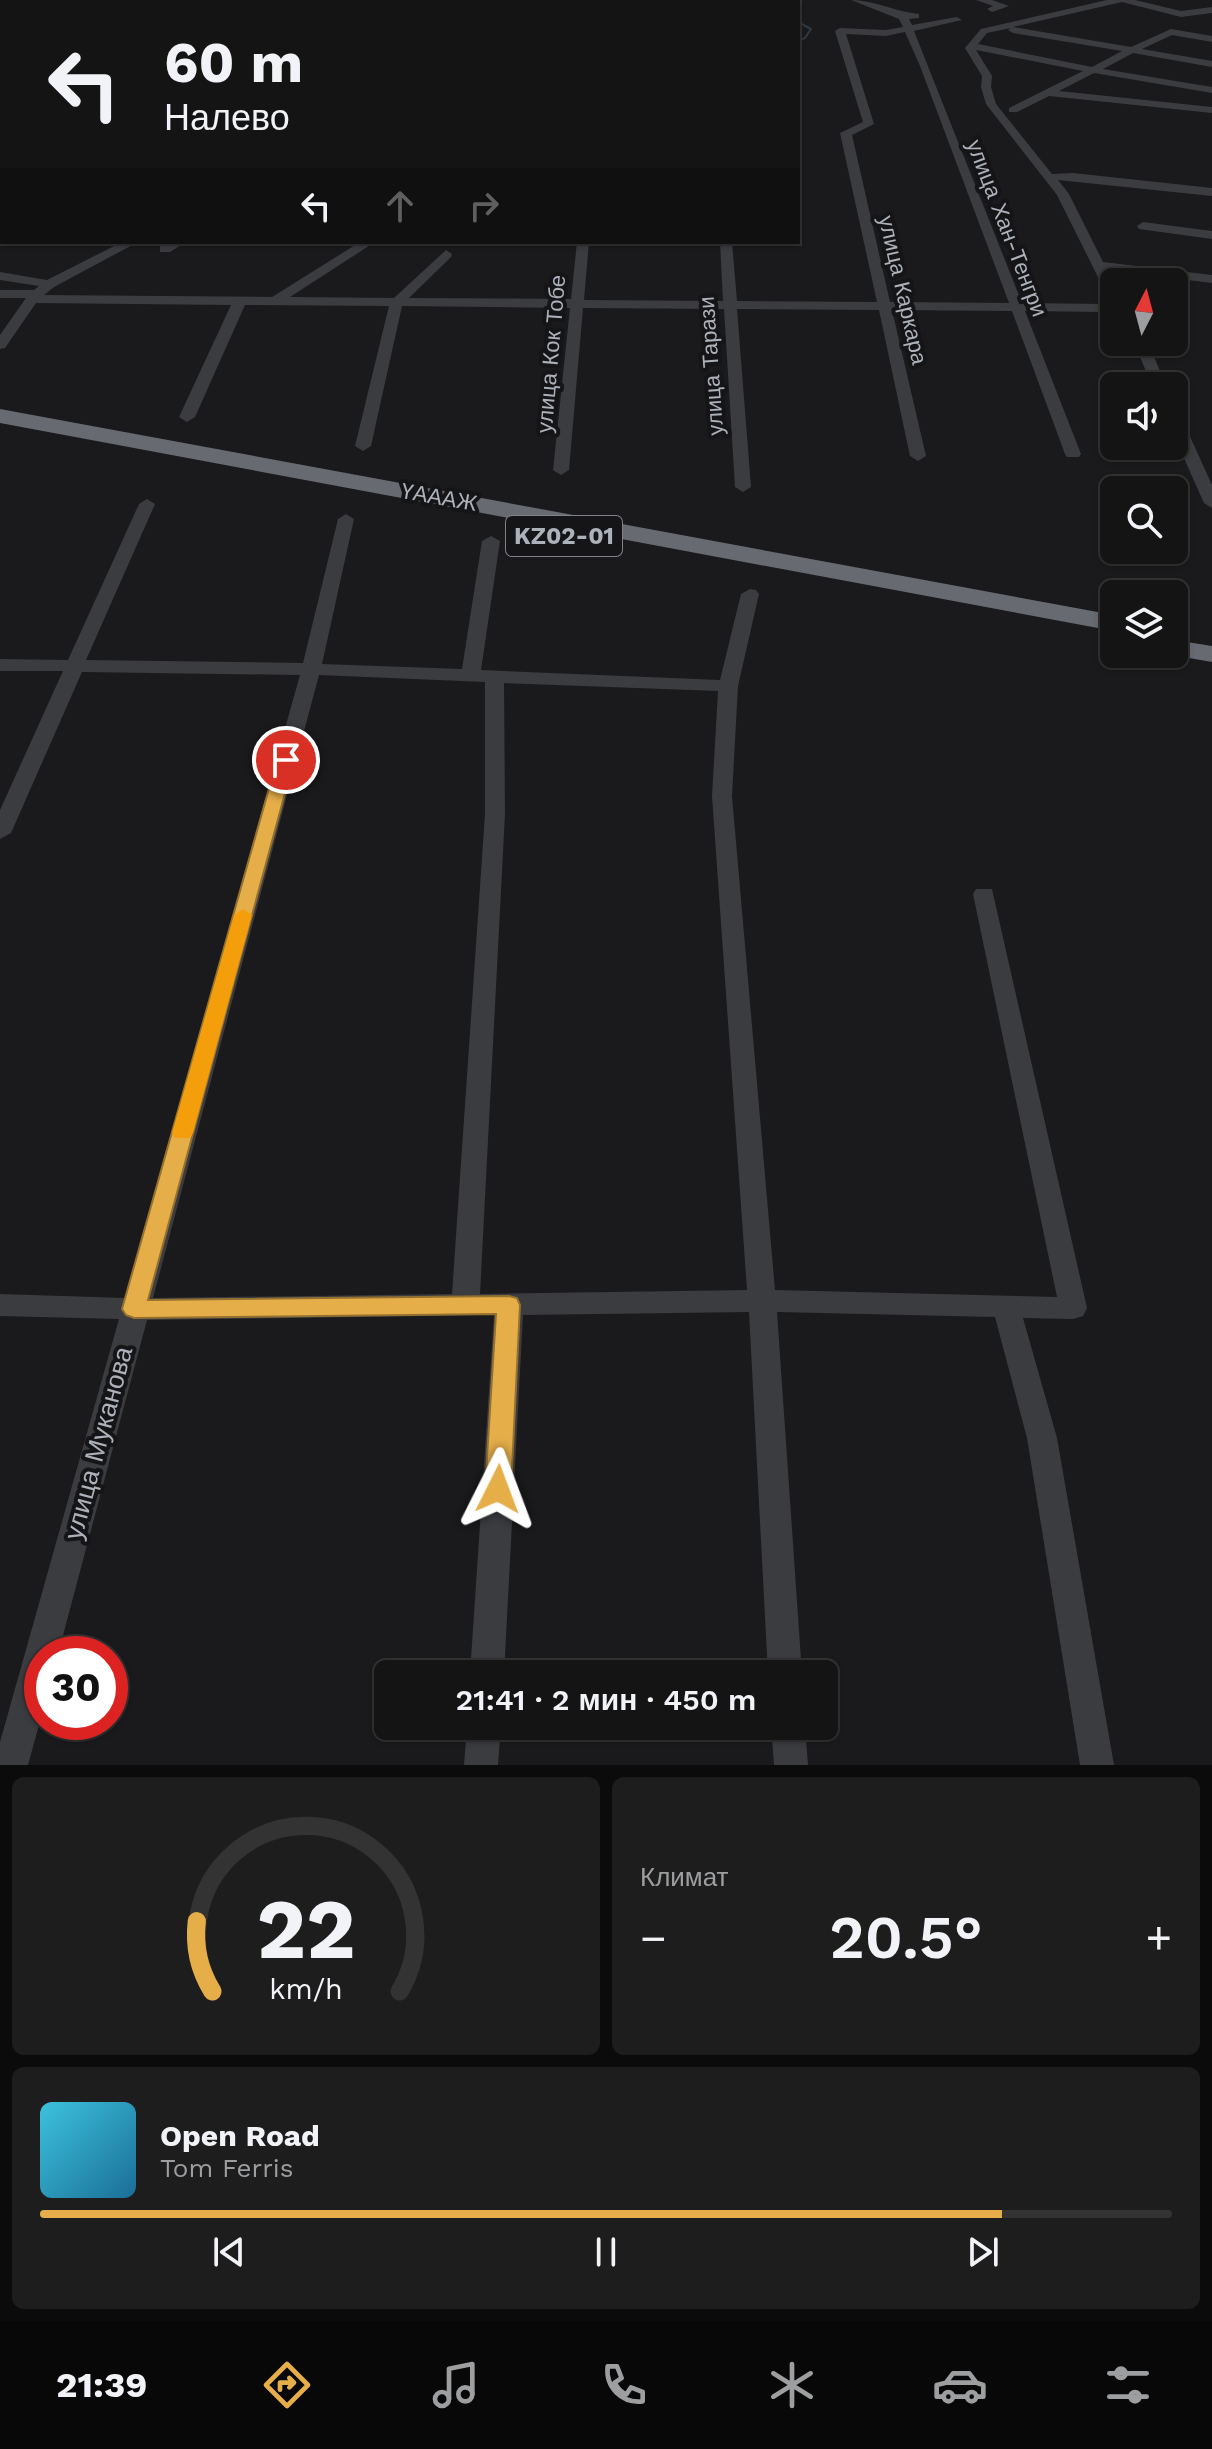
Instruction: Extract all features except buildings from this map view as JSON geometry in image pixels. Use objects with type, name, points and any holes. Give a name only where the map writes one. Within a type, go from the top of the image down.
[{"type":"highway","name":"ҮАААЖ","points":[[12,427],[1100,621]]},
{"type":"highway","name":"ҮАААЖ","points":[[12,427],[1100,634]]},
{"type":"highway","points":[[1188,636],[1212,640]]},
{"type":"highway","points":[[1188,650],[1212,654]]},
{"type":"street","points":[[856,0],[905,22],[957,20]]},
{"type":"street","points":[[889,0],[984,31],[1122,0],[1171,11],[1209,14]]},
{"type":"street","points":[[981,0],[1004,6],[992,9]]},
{"type":"street","points":[[1101,268],[1063,194],[1037,168],[1020,137],[1009,106],[1048,93],[1209,14]]},
{"type":"street","points":[[905,22],[945,17]]},
{"type":"street","name":"улица Каркара","points":[[905,22],[886,33],[840,31],[869,124],[846,133],[918,456]]},
{"type":"street","name":"улица Хан-Тенгри","points":[[905,22],[925,66],[1073,454]]},
{"type":"street","points":[[999,28],[1212,64]]},
{"type":"street","points":[[971,46],[984,31]]},
{"type":"street","points":[[1171,32],[1212,39]]},
{"type":"street","points":[[971,46],[1212,90]]},
{"type":"street","points":[[971,46],[987,76],[1001,88]]},
{"type":"street","points":[[987,76],[984,91],[992,108],[1020,137]]},
{"type":"street","points":[[1048,93],[1212,110]]},
{"type":"street","points":[[1052,180],[1056,176],[1073,176],[1212,192]]},
{"type":"street","points":[[1143,226],[1212,235]]},
{"type":"street","points":[[0,345],[40,292],[128,244]]},
{"type":"street","points":[[165,249],[176,244]]},
{"type":"street","points":[[272,303],[366,244]]},
{"type":"street","name":"улица Кок Тобе","points":[[561,470],[583,244]]},
{"type":"street","name":"улица Тарази","points":[[726,244],[743,487]]},
{"type":"street","points":[[363,446],[396,304],[446,254]]},
{"type":"street","points":[[1100,265],[1212,279]]},
{"type":"street","points":[[0,276],[40,292]]},
{"type":"street","points":[[0,294],[40,292],[239,303],[1016,309],[1100,306]]},
{"type":"street","points":[[187,417],[239,303]]},
{"type":"street","points":[[1188,450],[1212,503]]},
{"type":"street","points":[[0,833],[147,504]]},
{"type":"street","name":"улица Муканова","points":[[11,1765],[311,669],[346,519]]},
{"type":"street","points":[[465,1305],[495,814],[482,674],[491,541]]},
{"type":"street","points":[[750,594],[728,686],[722,796],[762,1301],[784,1660]]},
{"type":"street","points":[[0,665],[311,669],[728,686]]},
{"type":"street","points":[[0,1305],[134,1309],[762,1301],[1073,1308],[984,894]]},
{"type":"street","points":[[488,1660],[509,1305]]},
{"type":"street","points":[[1006,1306],[1042,1438],[1097,1765]]},
{"type":"street","points":[[481,1765],[483,1740]]},
{"type":"street","points":[[789,1740],[791,1765]]},
{"type":"waterway","points":[[800,23],[811,29],[800,40]]},
{"type":"slow traffic","points":[[183,1133],[243,915]]},
{"type":"route","points":[[286,760],[134,1309],[509,1305],[498,1489]]}]
